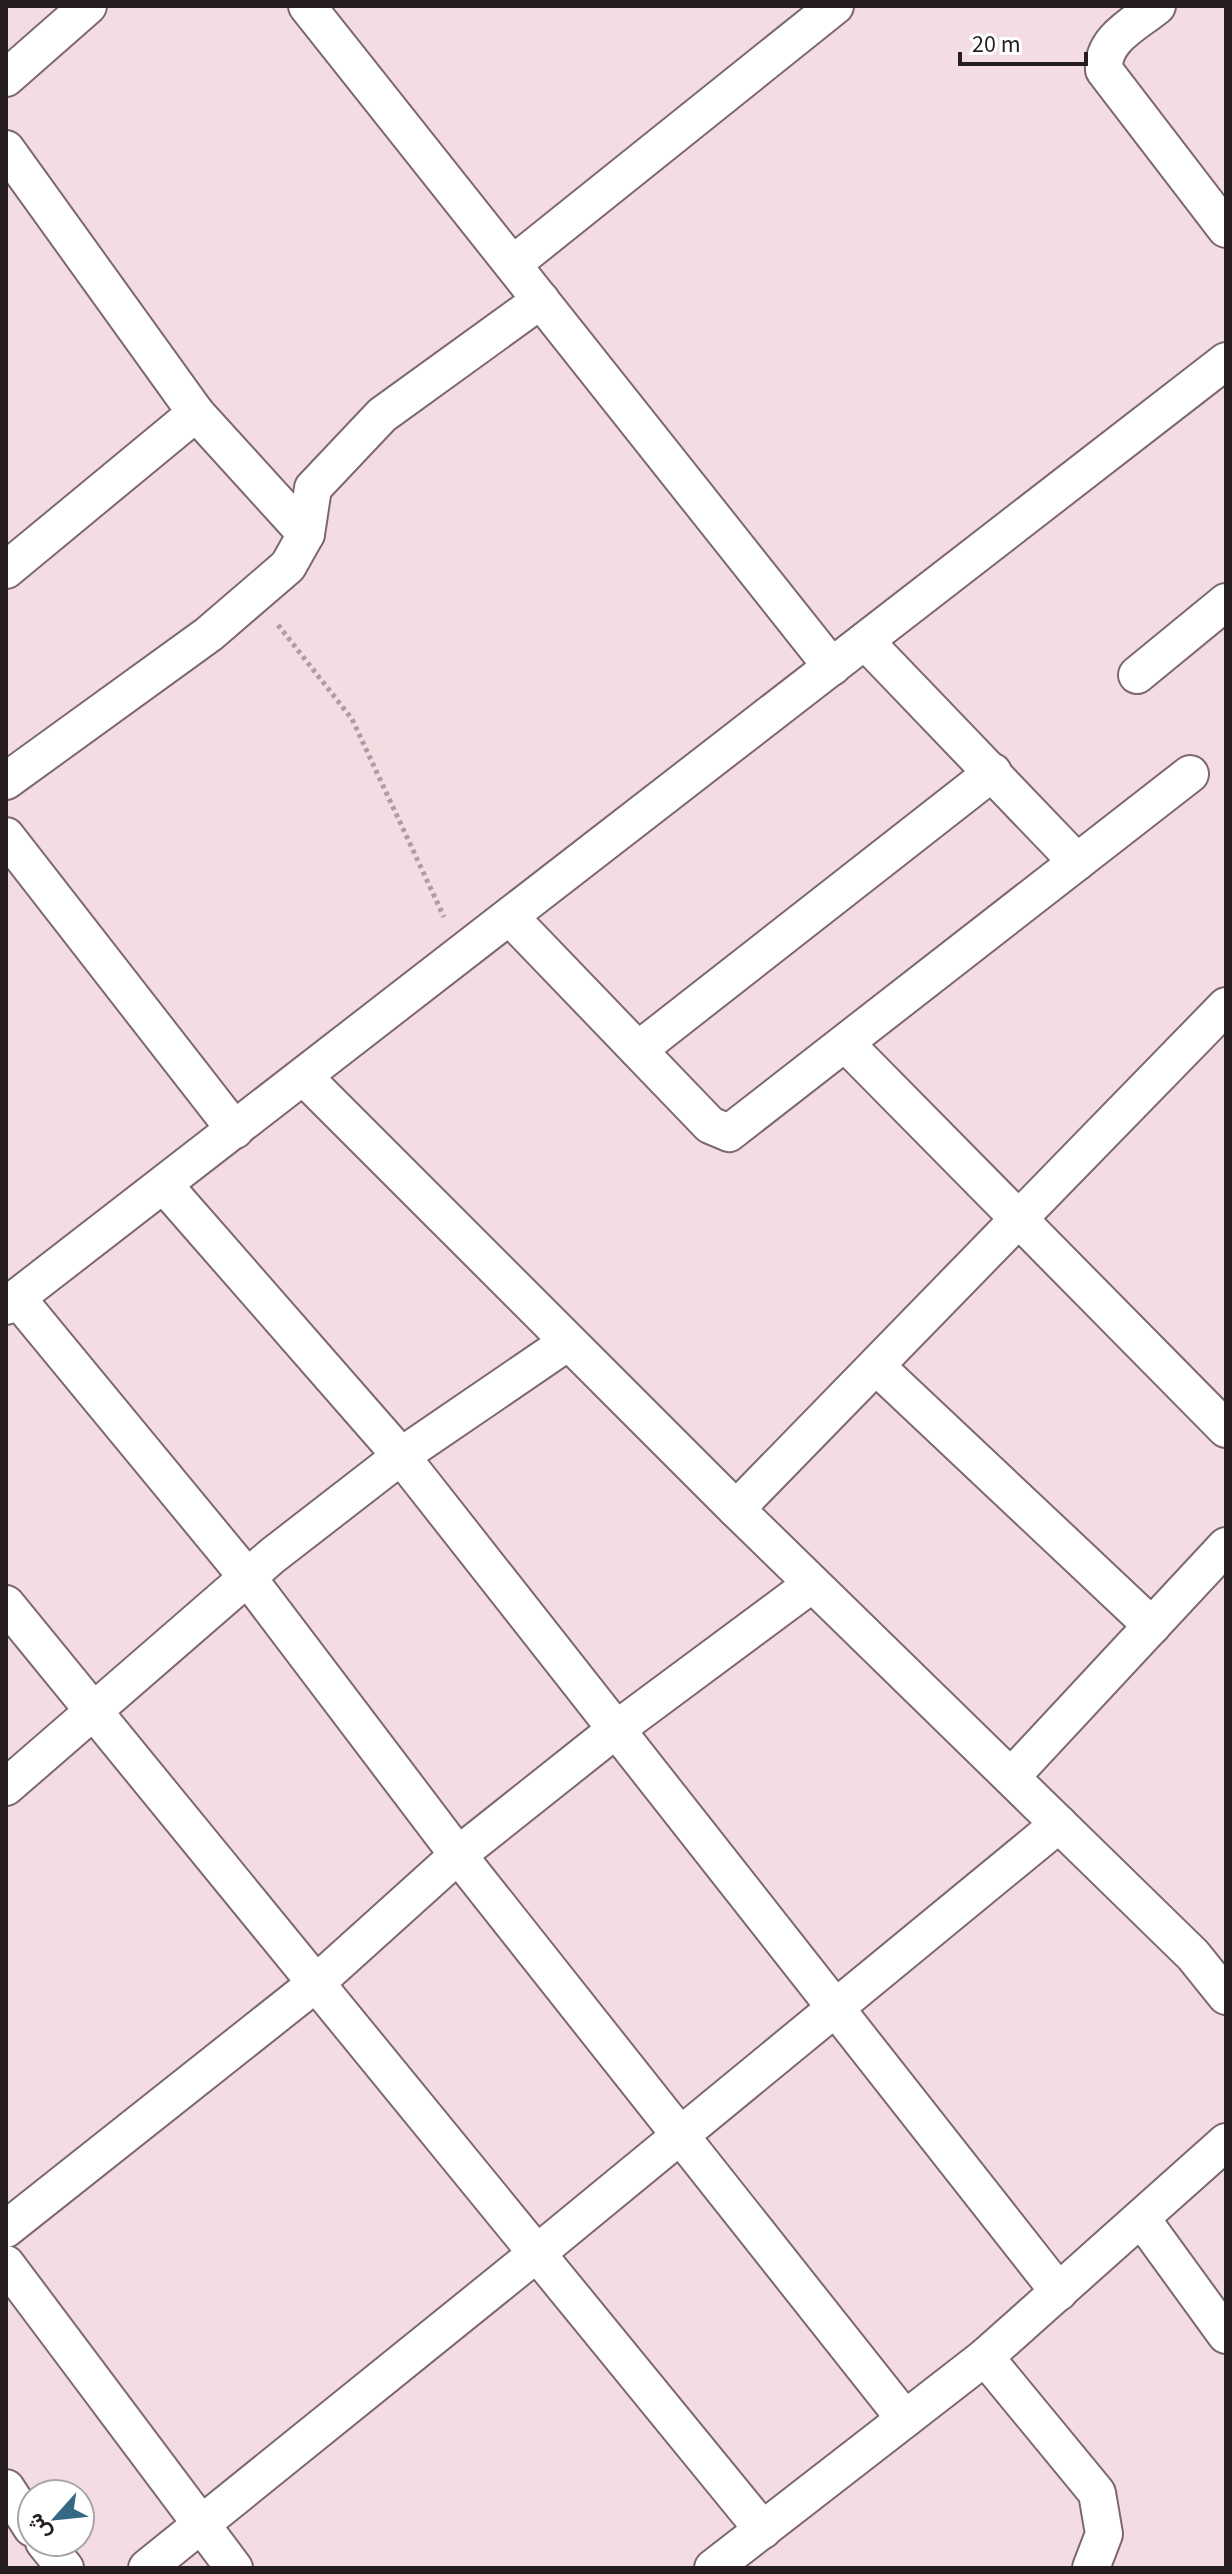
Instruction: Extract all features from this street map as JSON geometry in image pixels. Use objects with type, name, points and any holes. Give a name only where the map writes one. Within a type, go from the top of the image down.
[{"type":"street","points":[[6,78],[88,6]]},
{"type":"street","points":[[307,6],[832,667]]},
{"type":"street","points":[[513,264],[835,6]]},
{"type":"street","points":[[1157,6],[1109,44],[1103,55],[1104,70],[1226,229]]},
{"type":"street","points":[[6,149],[196,413],[306,534]]},
{"type":"street","points":[[6,781],[209,634],[288,566],[306,534],[313,488],[382,415],[541,300]]},
{"type":"street","points":[[905,2419],[458,1855],[248,1578],[11,1302],[1226,361]]},
{"type":"street","points":[[6,570],[196,413]]},
{"type":"street","points":[[1137,675],[1226,602]]},
{"type":"street","points":[[865,641],[1077,862]]},
{"type":"street","points":[[638,1050],[993,772]]},
{"type":"street","points":[[510,917],[710,1125],[729,1133],[1190,774]]},
{"type":"street","points":[[6,836],[235,1130]]},
{"type":"street","points":[[736,1509],[1226,1006]]},
{"type":"street","points":[[846,1044],[1226,1429]]},
{"type":"street","points":[[304,1077],[736,1509],[1193,1955],[1226,1996]]},
{"type":"street","points":[[164,1185],[401,1456],[614,1731],[1059,2292]]},
{"type":"street","points":[[6,1787],[248,1578],[401,1456],[568,1342]]},
{"type":"street","points":[[876,1366],[1152,1626]]},
{"type":"street","points":[[1011,1777],[1226,1546]]},
{"type":"street","points":[[6,2229],[315,1984],[458,1855],[614,1731],[812,1584]]},
{"type":"street","points":[[6,1604],[763,2530]]},
{"type":"street","points":[[147,2568],[536,2254],[1059,1824]]},
{"type":"street","points":[[713,2568],[985,2357],[1226,2142]]},
{"type":"street","points":[[1141,2218],[1226,2335]]},
{"type":"street","points":[[6,2264],[199,2526],[234,2568]]},
{"type":"street","points":[[985,2357],[1097,2493],[1104,2534],[1091,2568]]},
{"type":"path","points":[[255,595],[352,719],[462,954]]}]
